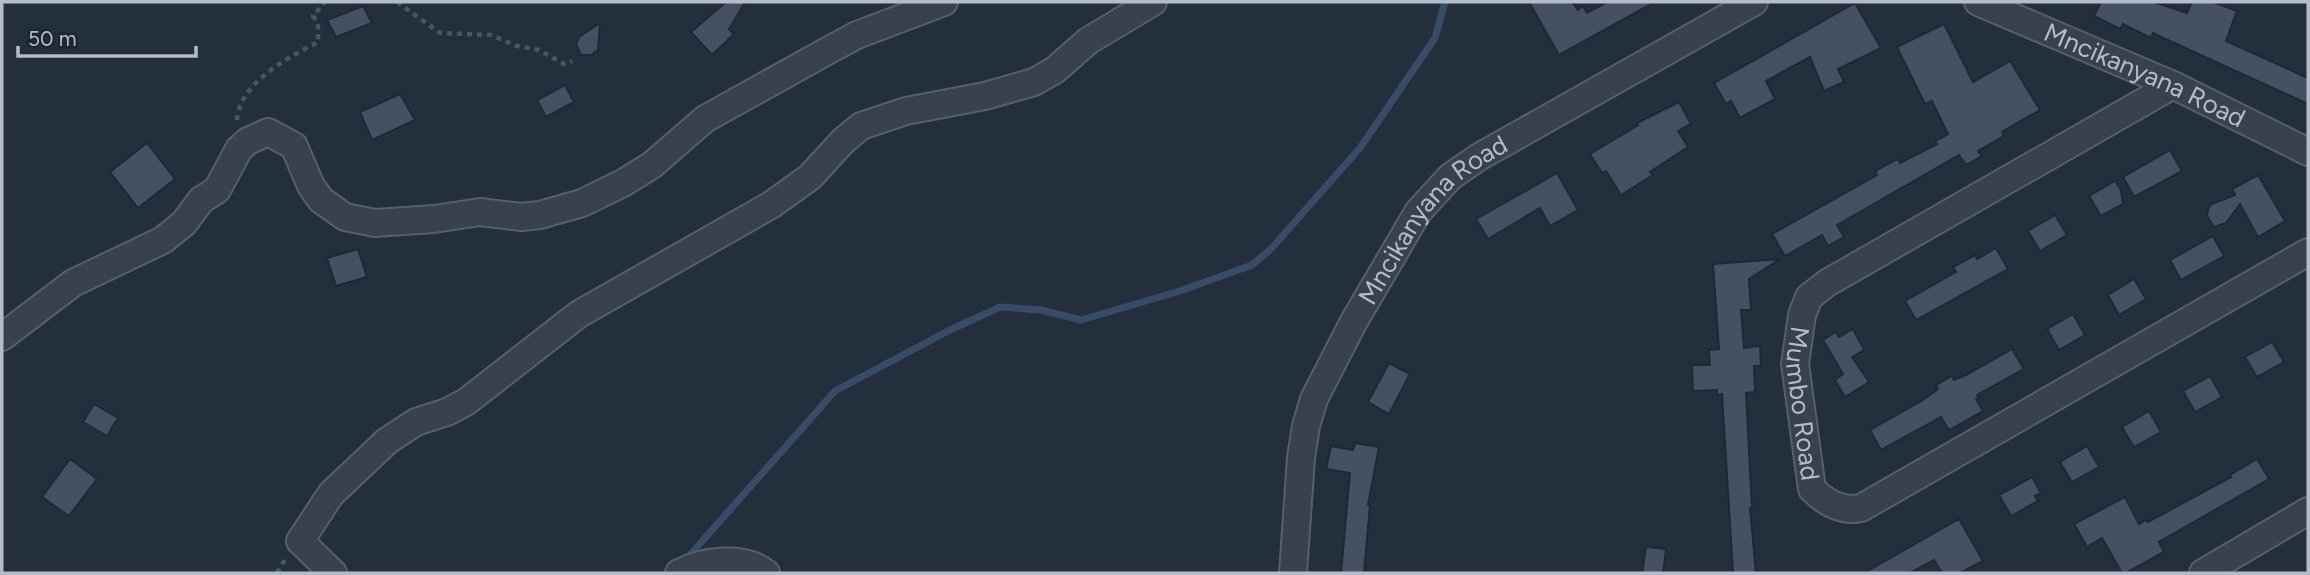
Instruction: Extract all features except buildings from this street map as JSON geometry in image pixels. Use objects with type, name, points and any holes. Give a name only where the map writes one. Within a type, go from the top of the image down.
[{"type":"street","points":[[2,337],[73,283],[163,240],[184,223],[201,200],[217,190],[239,149],[248,141],[268,132],[294,146],[311,186],[321,200],[345,217],[375,223],[480,212],[540,215],[582,203],[623,183],[652,165],[705,119],[857,35],[944,2]]},
{"type":"street","points":[[333,573],[300,541],[331,494],[387,441],[416,422],[447,412],[466,402],[579,314],[771,205],[810,177],[843,141],[861,127],[906,111],[985,96],[1034,82],[1055,70],[1087,41],[1153,2]]},
{"type":"street","name":"Mncikanyana Road","points":[[1293,573],[1301,458],[1314,399],[1359,312],[1418,212],[1450,177],[1479,157],[1754,2]]},
{"type":"street","name":"Mncikanyana Road","points":[[1978,2],[2173,85],[2308,152]]},
{"type":"street","name":"Mumbo Road","points":[[2173,85],[1827,283],[1809,297],[1802,315],[1794,364],[1812,489],[1826,503],[1851,510],[1861,508],[2308,252]]},
{"type":"street","points":[[2203,573],[2308,511]]},
{"type":"street","points":[[689,569],[741,563],[752,564],[766,573]]},
{"type":"path","points":[[239,149],[237,115],[246,95],[283,60],[318,42],[318,23],[313,16],[325,2]]},
{"type":"path","points":[[397,2],[440,33],[491,35],[517,46],[539,50],[564,64],[572,61]]},
{"type":"waterway","points":[[690,562],[689,556],[835,391],[948,331],[1000,307],[1041,310],[1081,320],[1180,291],[1252,265],[1270,250],[1360,148],[1435,38],[1445,2]]}]
